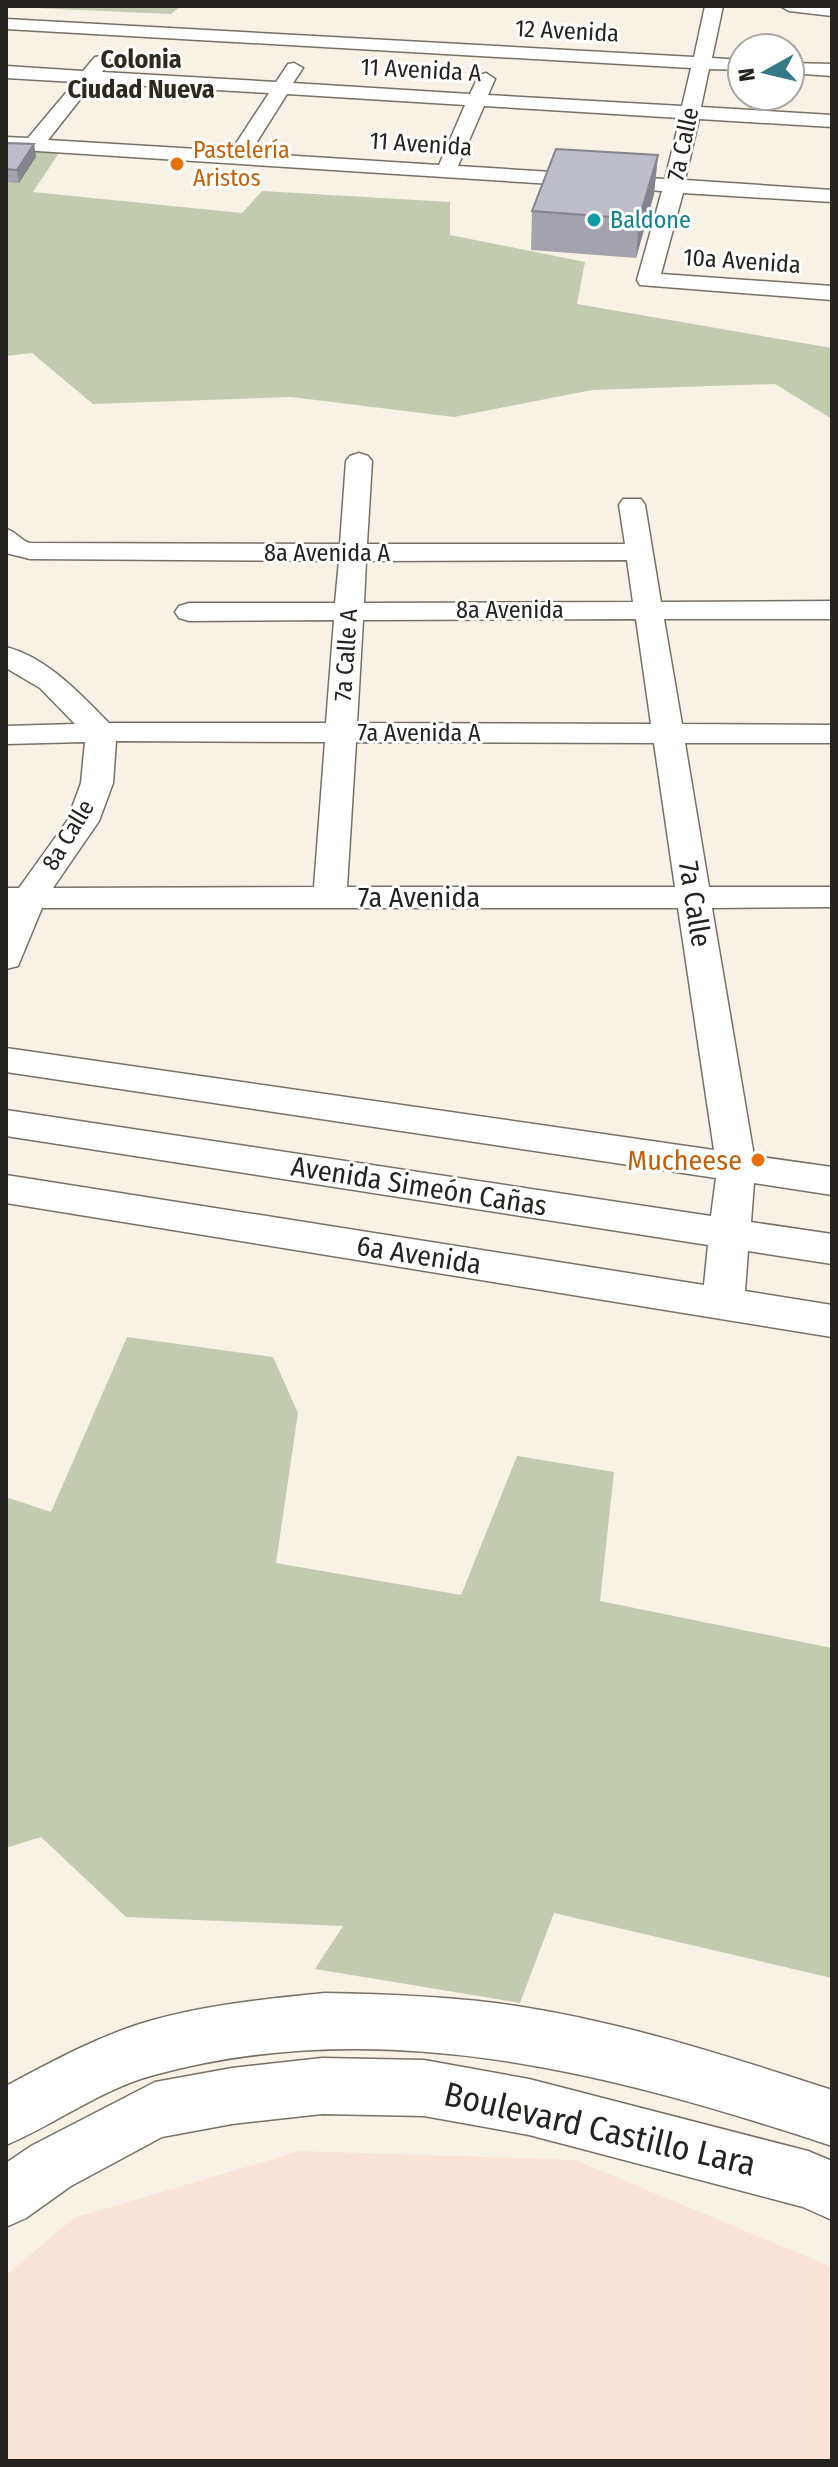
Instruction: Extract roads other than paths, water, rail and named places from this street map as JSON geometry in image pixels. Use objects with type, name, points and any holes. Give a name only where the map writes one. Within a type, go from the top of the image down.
[{"type":"street","name":"7a Calle","points":[[648,280],[674,186],[714,6]]},
{"type":"street","points":[[789,6],[832,11]]},
{"type":"street","name":"12 Avenida","points":[[6,24],[726,64]]},
{"type":"street","points":[[33,145],[126,31]]},
{"type":"street","points":[[236,159],[283,88],[309,41]]},
{"type":"street","points":[[446,171],[497,51]]},
{"type":"street","points":[[806,69],[832,70]]},
{"type":"street","name":"11 Avenida A","points":[[6,72],[832,121]]},
{"type":"street","name":"11 Avenida","points":[[6,143],[832,196]]},
{"type":"street","name":"10a Avenida","points":[[648,280],[832,293]]},
{"type":"street","name":"7a Calle A","points":[[330,897],[359,461]]},
{"type":"street","name":"7a Calle","points":[[632,505],[736,1167],[723,1303]]},
{"type":"street","name":"8a Avenida A","points":[[10,542],[30,551],[112,553],[640,552]]},
{"type":"street","name":"8a Avenida","points":[[189,612],[832,610]]},
{"type":"street","points":[[6,656],[51,682],[101,732]]},
{"type":"street","name":"7a Avenida A","points":[[6,735],[101,732],[832,734]]},
{"type":"street","name":"8a Calle","points":[[6,958],[18,898],[83,821],[97,783],[101,732]]},
{"type":"street","name":"7a Avenida","points":[[18,898],[832,897]]},
{"type":"street","points":[[6,1060],[832,1181]]},
{"type":"street","name":"Avenida Simeón Cañas","points":[[6,1123],[832,1249]]},
{"type":"street","name":"6a Avenida","points":[[6,1189],[832,1321]]},
{"type":"street","points":[[6,2117],[56,2089],[152,2047],[225,2031],[313,2019],[433,2022],[555,2039],[736,2085],[832,2118]]},
{"type":"street","points":[[225,2031],[232,2096]]},
{"type":"street","name":"Boulevard Castillo Lara","points":[[6,2198],[51,2166],[155,2110],[232,2096],[322,2086],[424,2088],[529,2107],[808,2180],[832,2191]]},
{"type":"place","name":"Pastelería Aristos","points":[[177,164]]},
{"type":"place","name":"Baldone","points":[[594,220]]},
{"type":"place","name":"Mucheese","points":[[758,1160]]},
{"type":"district","name":"Colonia Ciudad Nueva","points":[[141,74]]}]
